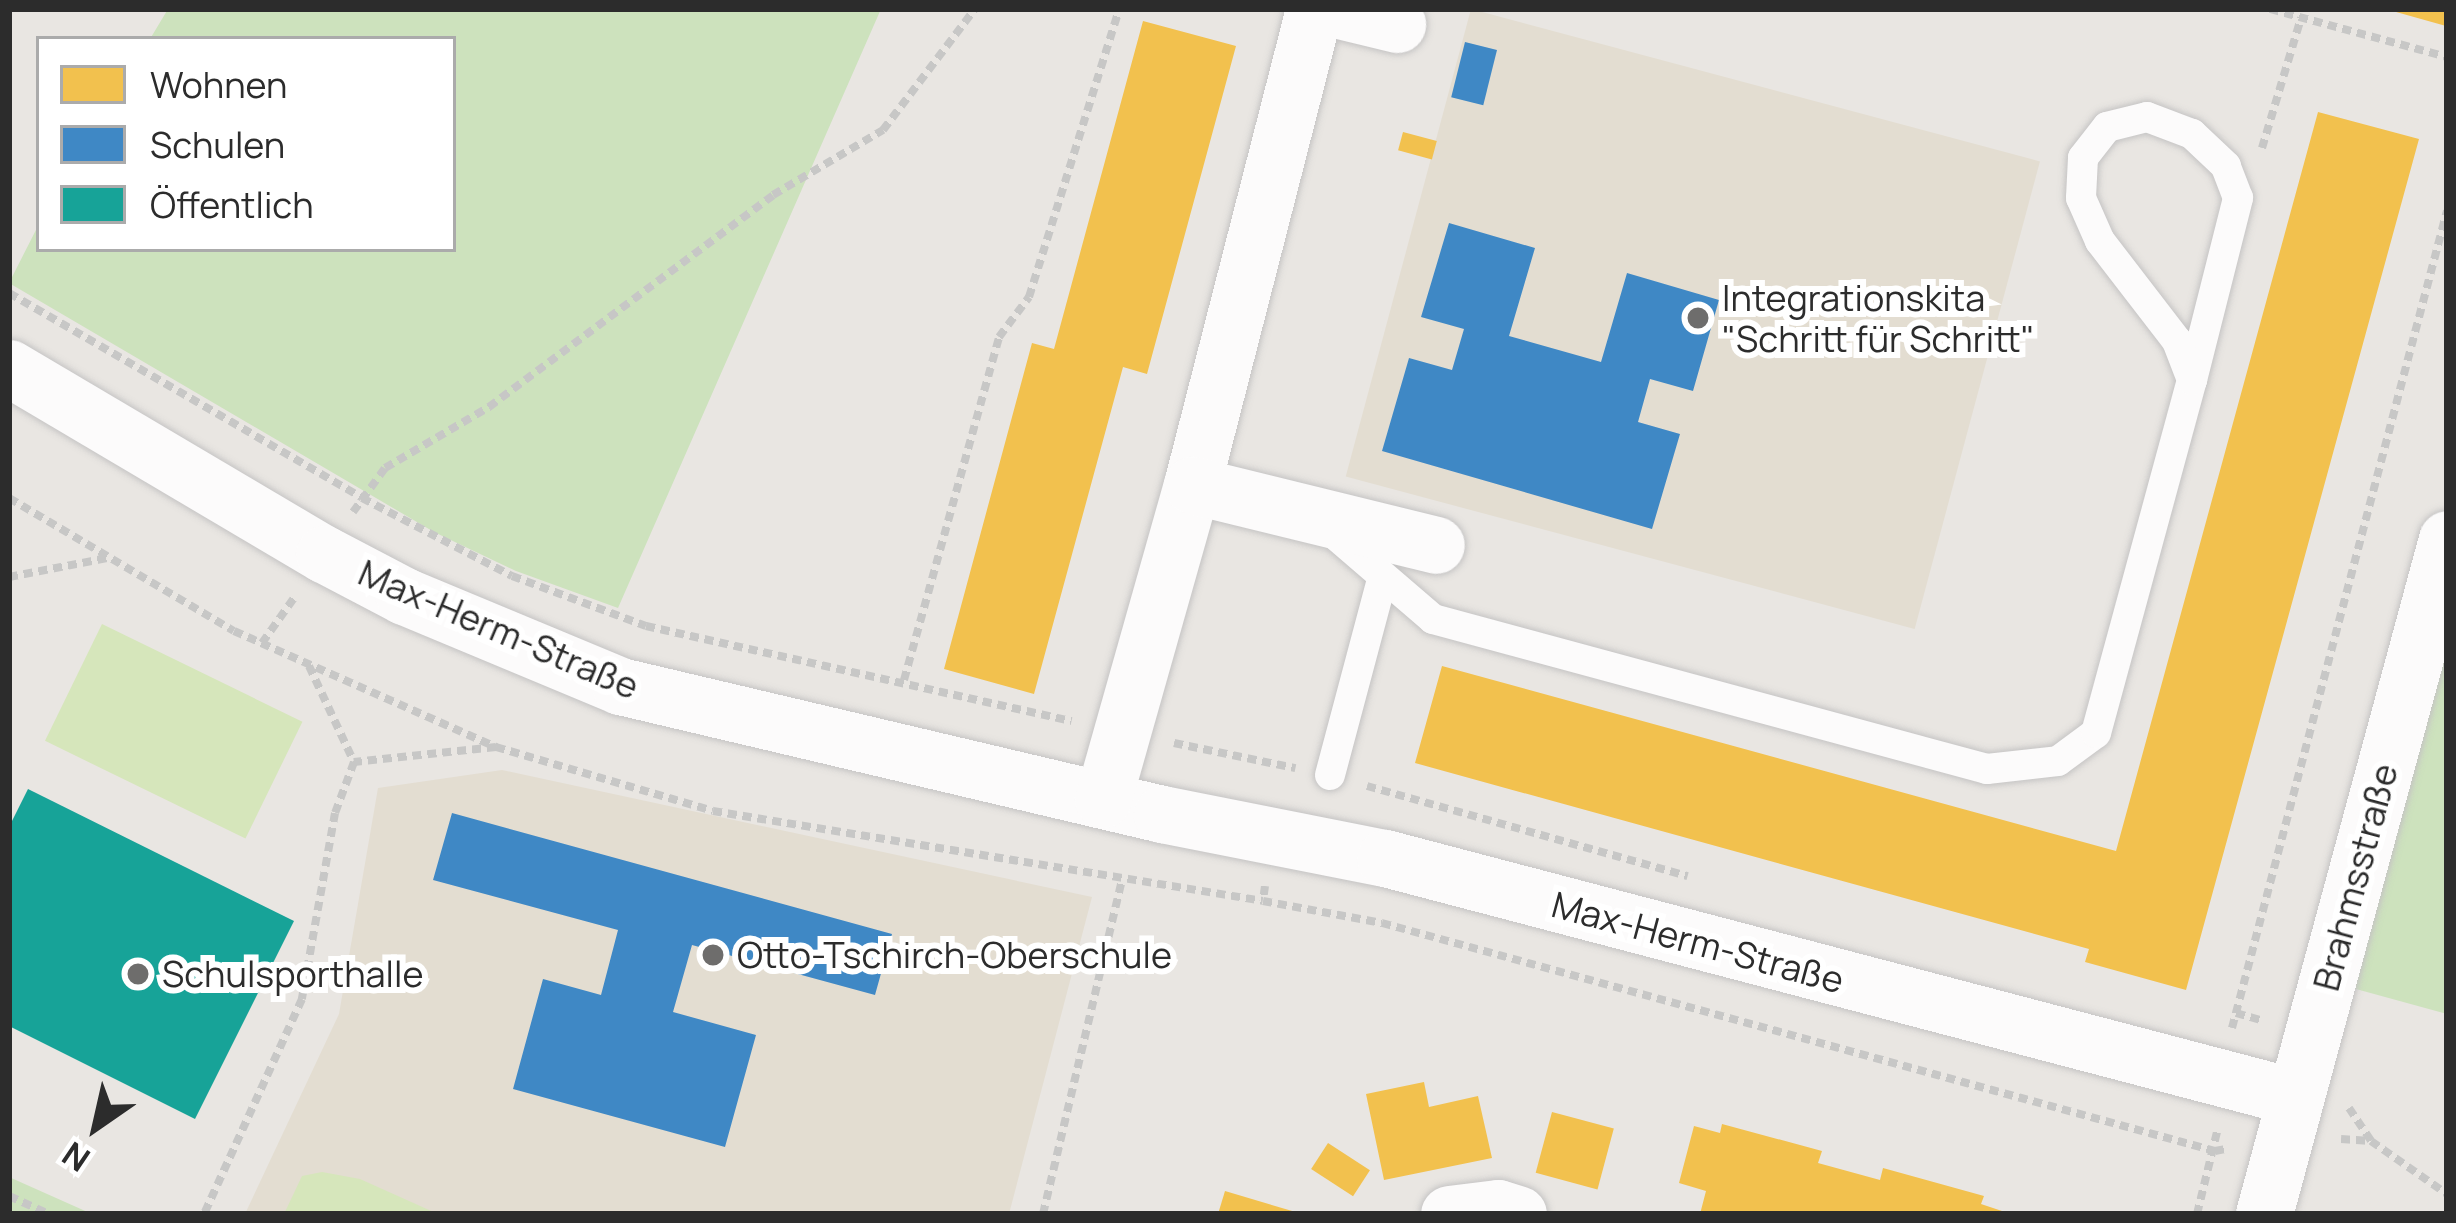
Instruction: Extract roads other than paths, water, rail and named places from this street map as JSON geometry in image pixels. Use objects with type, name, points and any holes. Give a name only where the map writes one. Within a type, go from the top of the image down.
[{"type":"street","points":[[1103,799],[1192,485],[1314,9]]},
{"type":"street","points":[[1335,9],[1397,24]]},
{"type":"street","name":"Max-Herm-Straße","points":[[9,368],[324,554],[404,596],[620,686],[1103,799],[1385,858],[2291,1096]]},
{"type":"street","points":[[1192,485],[1436,545]]},
{"type":"street","name":"Brahmsstraße","points":[[2264,1214],[2291,1096],[2447,539]]},
{"type":"street","points":[[1449,1214],[1498,1208],[1518,1214]]},
{"type":"lane","points":[[1313,514],[1432,619],[1987,769],[2058,761],[2096,733],[2192,380],[2237,198],[2226,166],[2192,134],[2146,117],[2107,127],[2083,158],[2081,198],[2100,241],[2177,341],[2192,380]]},
{"type":"lane","points":[[1330,775],[1382,579]]},
{"type":"place","name":"Integrationskita \"Schritt für Schritt\"","points":[[1698,318]]},
{"type":"place","name":"Otto-Tschirch-Oberschule","points":[[713,955]]},
{"type":"place","name":"Schulsporthalle","points":[[138,974]]}]
